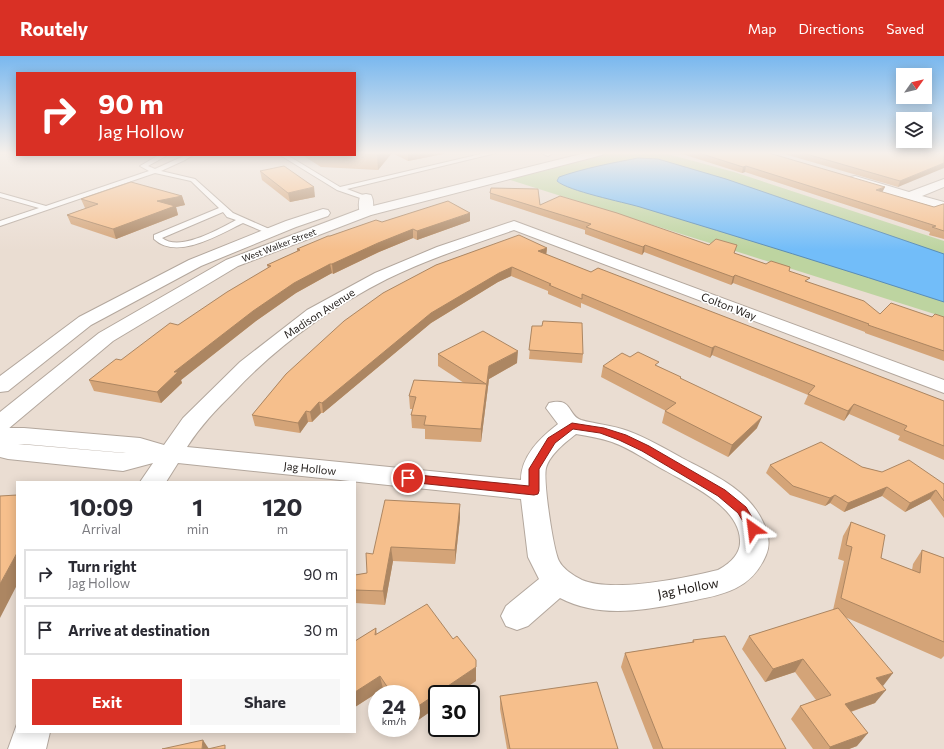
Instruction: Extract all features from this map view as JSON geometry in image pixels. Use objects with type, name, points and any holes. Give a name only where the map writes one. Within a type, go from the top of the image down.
[{"type":"street","name":"West Walker Street","points":[[0,386],[85,321],[195,263],[272,232],[369,202],[447,185]]},
{"type":"street","points":[[873,185],[944,206]]},
{"type":"street","points":[[910,196],[938,185]]},
{"type":"street","name":"West Walker Street","points":[[0,424],[106,337],[232,263],[369,202]]},
{"type":"street","name":"Colton Way","points":[[514,225],[944,387]]},
{"type":"street","name":"Madison Avenue","points":[[153,481],[165,454],[191,423],[231,381],[280,338],[313,314],[364,284],[388,273],[442,250],[514,225]]},
{"type":"street","name":"Jag Hollow","points":[[564,417],[622,437],[677,466],[721,493],[742,510],[750,522],[753,529],[755,550],[744,568],[722,582],[662,594],[632,597],[603,597],[578,592],[558,581],[545,565],[540,546],[534,491],[534,469],[564,417]]},
{"type":"street","name":"Jag Hollow","points":[[0,436],[24,436],[140,446],[165,454],[534,491]]},
{"type":"street","name":"Jag Hollow","points":[[0,446],[8,451],[123,462],[165,454]]},
{"type":"street","points":[[517,616],[558,581]]},
{"type":"street","points":[[27,749],[32,733]]},
{"type":"lane","points":[[0,224],[113,185]]},
{"type":"lane","points":[[199,185],[230,215],[272,232]]},
{"type":"lane","points":[[333,185],[369,202]]},
{"type":"lane","points":[[339,189],[355,185]]},
{"type":"lane","points":[[0,195],[46,208]]},
{"type":"lane","points":[[224,209],[157,237],[165,244],[174,245],[191,243],[243,220]]},
{"type":"green space","points":[[527,185],[775,185],[944,241],[944,317]]},
{"type":"water","points":[[564,185],[744,185],[944,254],[944,302],[640,207],[572,189]]},
{"type":"building","points":[[121,185],[143,185],[182,196],[157,201],[175,206],[113,229],[67,215],[98,204],[81,199]]},
{"type":"building","points":[[278,185],[312,185],[314,187],[288,193]]},
{"type":"building","points":[[807,185],[879,185],[885,187],[876,190],[934,207],[944,204],[944,231],[932,227],[936,226]]},
{"type":"building","points":[[491,188],[538,189],[540,205],[560,196],[617,213],[709,245],[716,239],[737,245],[734,253],[766,264],[771,261],[790,267],[789,271],[810,278],[805,281],[864,301],[880,314],[891,303],[932,317],[935,314],[944,317],[944,351],[868,325],[869,324],[735,275],[733,277],[645,245],[643,247],[586,227],[591,224],[490,193]]},
{"type":"building","points":[[448,201],[470,213],[417,231],[413,229],[330,264],[294,283],[253,311],[174,372],[178,372],[157,392],[89,380],[116,359],[121,360],[170,323],[178,325],[227,292],[271,266],[267,265],[300,250],[297,249],[328,236],[376,220],[382,222]]},
{"type":"building","points":[[519,235],[547,248],[538,251],[591,272],[598,268],[944,401],[944,446],[904,430],[907,426],[854,404],[848,411],[808,394],[815,386],[715,346],[712,348],[582,294],[582,299],[512,267],[499,273],[431,313],[322,403],[319,402],[310,412],[306,411],[298,423],[252,415],[286,374],[344,321],[383,293],[436,265]]},
{"type":"building","points":[[543,321],[582,323],[583,354],[529,350],[532,326],[542,326]]},
{"type":"building","points":[[483,331],[518,351],[489,366],[481,429],[424,425],[426,416],[411,415],[416,397],[409,396],[414,380],[486,384],[438,354]]},
{"type":"building","points":[[638,352],[659,362],[655,365],[762,417],[732,445],[665,411],[676,403],[603,366],[622,353],[630,357]]},
{"type":"building","points":[[821,442],[862,467],[882,472],[909,460],[944,484],[944,501],[936,490],[910,503],[887,487],[848,503],[835,495],[830,498],[793,486],[770,465]]},
{"type":"building","points":[[16,495],[16,555],[0,584],[0,496]]},
{"type":"building","points":[[385,500],[460,504],[455,550],[391,547],[383,591],[356,590],[356,575],[367,573],[366,553],[373,554]]},
{"type":"building","points":[[851,522],[885,535],[881,558],[920,573],[922,550],[944,558],[944,642],[841,598],[852,547],[846,545]]},
{"type":"building","points":[[427,604],[453,639],[457,636],[476,660],[476,667],[449,685],[428,685],[428,699],[420,705],[420,685],[386,685],[380,676],[356,691],[356,640],[376,628],[375,635]]},
{"type":"building","points":[[838,608],[893,673],[876,678],[886,690],[845,704],[868,733],[830,747],[800,706],[831,695],[803,659],[773,669],[749,636]]},
{"type":"building","points":[[725,636],[786,749],[663,749],[625,653],[694,642],[693,640]]},
{"type":"building","points":[[597,682],[618,749],[510,749],[500,696]]},
{"type":"building","points":[[203,740],[202,749],[162,749]]},
{"type":"building","points":[[225,745],[225,749],[208,749]]},
{"type":"route","points":[[408,478],[534,491],[534,469],[552,440],[572,426],[601,430],[622,437],[697,477],[721,493],[742,510],[753,529]]}]
